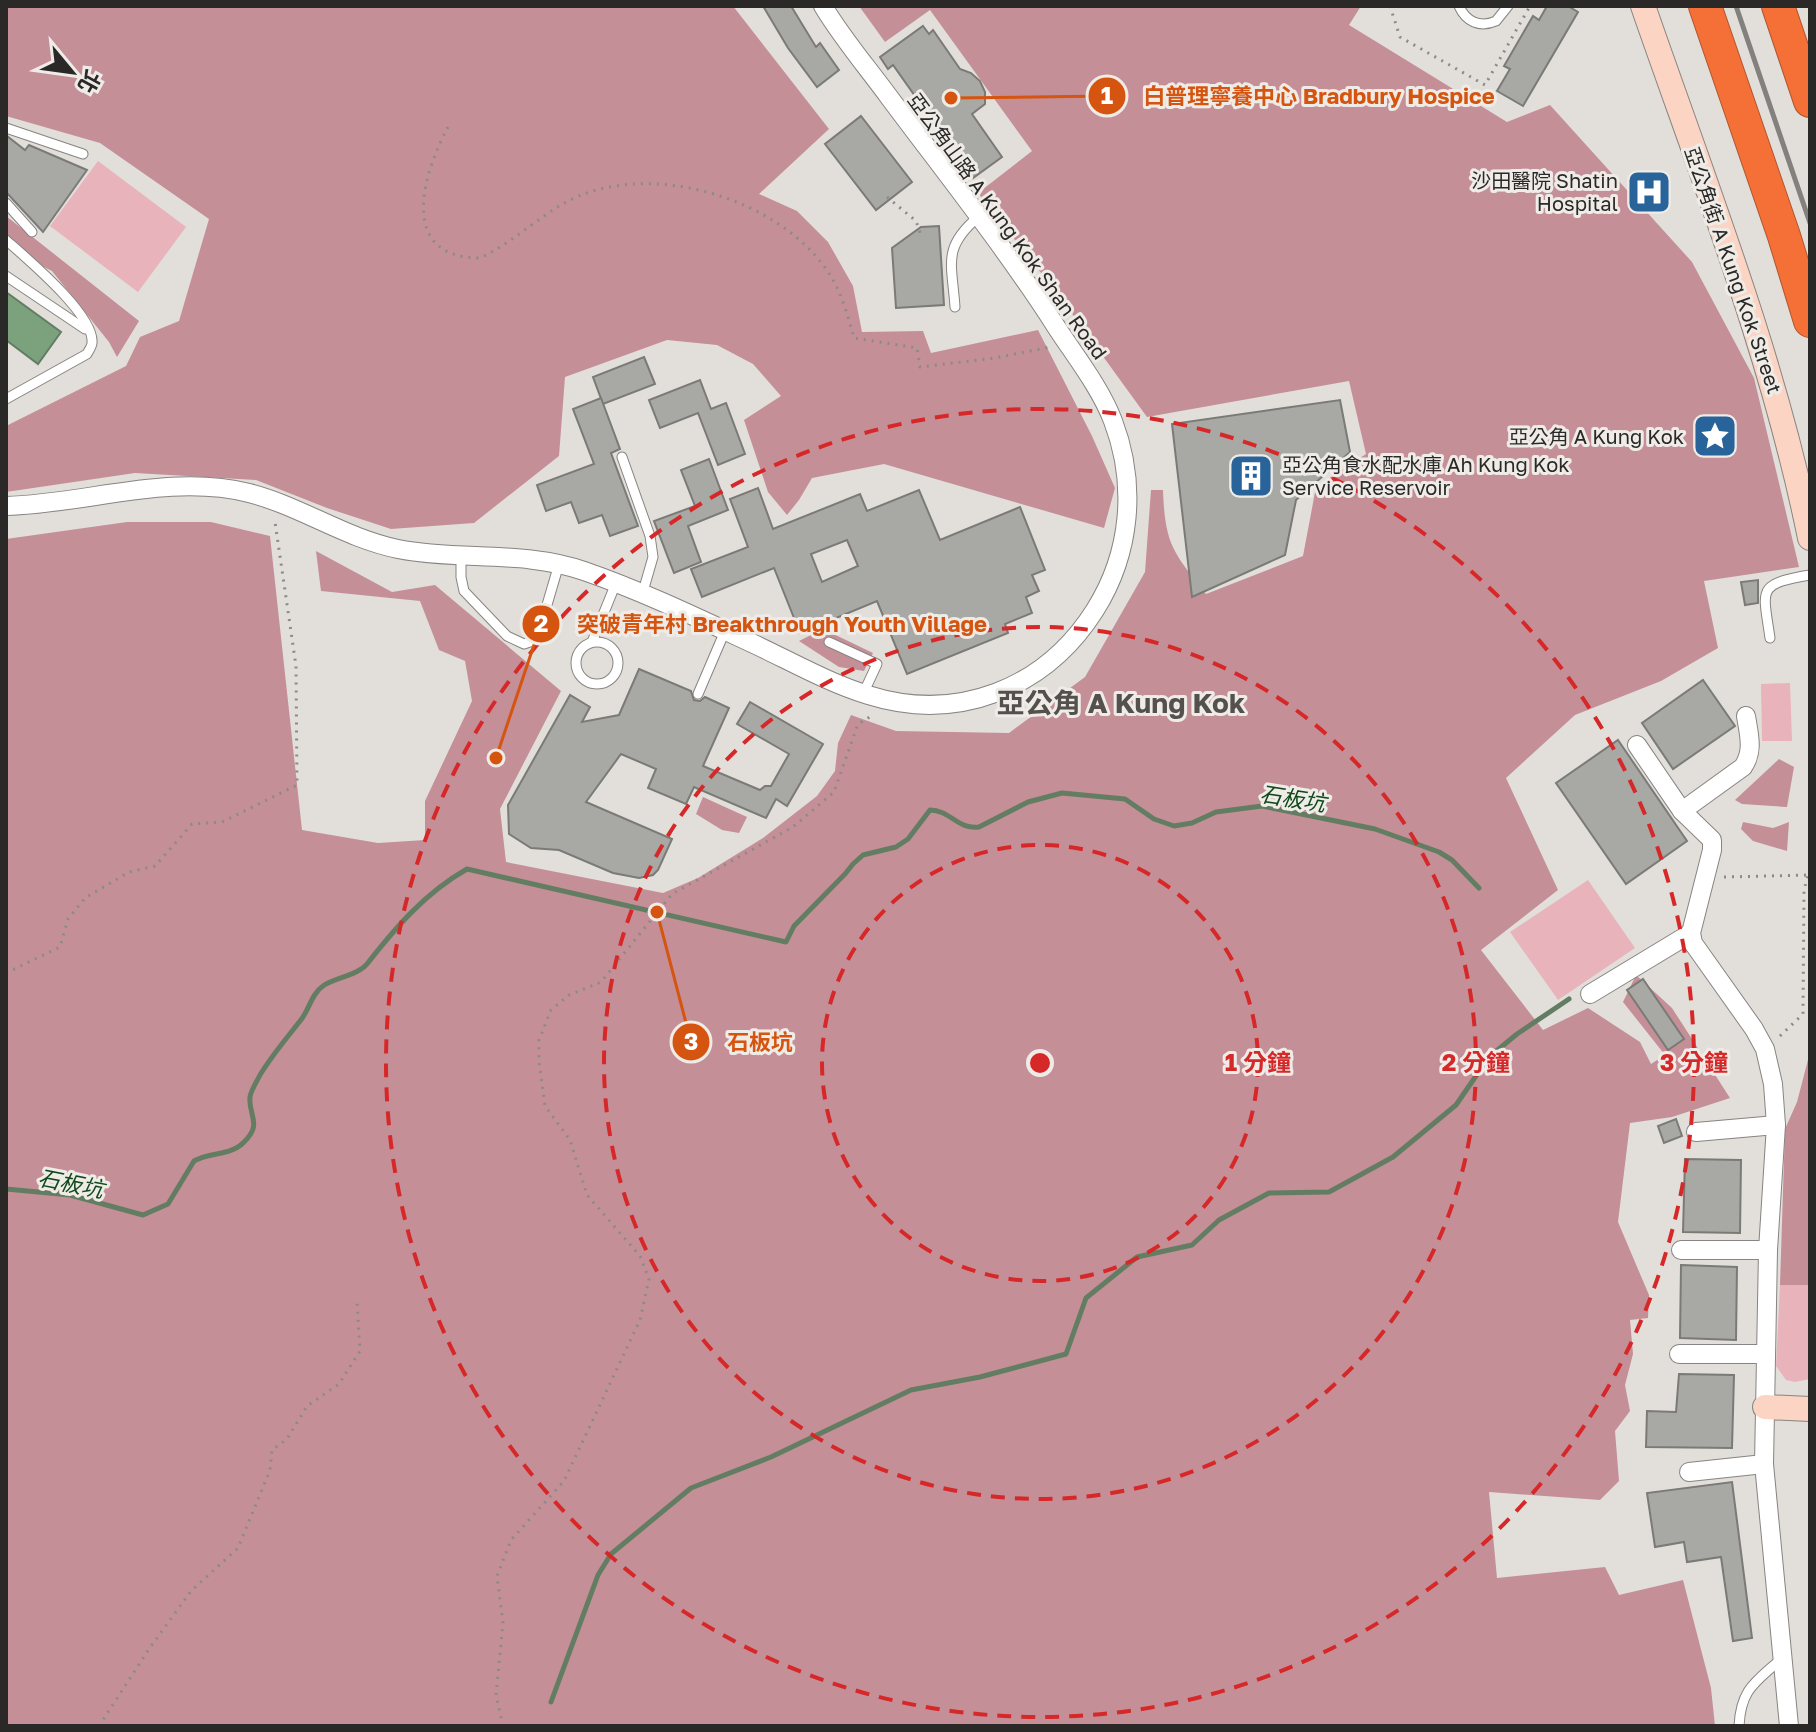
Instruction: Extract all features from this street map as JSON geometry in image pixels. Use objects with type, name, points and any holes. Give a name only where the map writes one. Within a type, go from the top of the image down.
[{"type":"highway","points":[[1705,6],[1810,321]]},
{"type":"highway","points":[[1778,6],[1810,101]]},
{"type":"main road","name":"亞公角街 A Kung Kok Street","points":[[1643,6],[1770,372],[1789,440],[1810,538]]},
{"type":"main road","points":[[1765,1407],[1810,1409]]},
{"type":"street","name":"亞公角山路 A Kung Kok Shan Road","points":[[6,506],[180,487],[229,489],[272,501],[373,543],[416,552],[509,557],[559,564],[616,583],[863,694],[893,702],[947,705],[980,699],[1013,686],[1040,670],[1064,650],[1086,624],[1106,594],[1119,563],[1126,532],[1128,498],[1124,460],[1113,420],[1094,384],[1048,313],[823,6]]},
{"type":"street","points":[[1682,811],[1743,767],[1750,757],[1746,716]]},
{"type":"street","points":[[1637,745],[1682,811],[1712,840],[1691,933],[1693,943],[1754,1029],[1765,1049],[1773,1084],[1776,1125],[1768,1250],[1764,1464],[1789,1726]]},
{"type":"street","points":[[1590,994],[1691,933]]},
{"type":"street","points":[[1696,1132],[1776,1125]]},
{"type":"street","points":[[1681,1250],[1768,1250]]},
{"type":"street","points":[[1679,1354],[1765,1354]]},
{"type":"street","points":[[1689,1472],[1764,1464]]},
{"type":"lane","points":[[1459,6],[1464,16],[1480,25],[1496,21],[1508,6]]},
{"type":"lane","points":[[6,128],[83,154]]},
{"type":"lane","points":[[6,203],[32,232]]},
{"type":"lane","points":[[955,307],[952,254],[955,241],[978,217]]},
{"type":"lane","points":[[6,240],[63,291],[91,333],[92,344],[87,354],[6,399]]},
{"type":"lane","points":[[6,276],[91,333]]},
{"type":"lane","points":[[622,457],[650,536],[653,557],[641,595]]},
{"type":"lane","points":[[461,554],[464,591],[507,636],[524,644],[539,632],[559,564]]},
{"type":"lane","points":[[1770,638],[1764,597],[1768,588],[1773,583],[1810,575]]},
{"type":"lane","points":[[592,642],[607,644],[617,654],[615,675],[604,683],[584,680],[575,662],[581,649],[592,642],[616,583]]},
{"type":"lane","points":[[698,694],[725,631]]},
{"type":"lane","points":[[829,642],[877,664],[863,694]]},
{"type":"lane","points":[[1739,1726],[1741,1705],[1747,1691],[1782,1658]]},
{"type":"path","points":[[1390,6],[1400,37],[1485,85],[1530,6]]},
{"type":"path","points":[[448,127],[434,153],[426,179],[424,228],[437,247],[451,255],[480,258],[584,194],[628,184],[666,183],[741,203],[766,216],[811,252],[830,276],[854,338],[917,348],[920,367],[995,358],[1053,346]]},
{"type":"path","points":[[887,197],[916,221],[922,238]]},
{"type":"path","points":[[6,973],[60,947],[68,919],[85,898],[129,872],[155,866],[192,824],[222,822],[297,785],[296,666],[272,501]]},
{"type":"path","points":[[503,1726],[496,1695],[503,1623],[497,1576],[511,1540],[564,1481],[640,1320],[649,1279],[640,1256],[587,1195],[570,1140],[545,1106],[539,1040],[551,1010],[569,995],[601,982],[672,894],[793,827],[834,792],[858,724],[893,702]]},
{"type":"path","points":[[1704,879],[1732,875],[1809,875],[1804,890],[1803,1014],[1765,1049]]},
{"type":"path","points":[[99,1726],[191,1591],[238,1548],[270,1470],[272,1450],[287,1439],[307,1406],[339,1384],[360,1351],[357,1302]]},
{"type":"shaded area","points":[[6,6],[733,6],[829,129],[759,194],[797,211],[828,242],[853,286],[862,332],[923,331],[931,353],[1038,330],[1115,488],[1104,528],[884,464],[812,478],[787,515],[768,492],[744,420],[781,396],[753,364],[717,345],[667,340],[565,377],[559,456],[474,523],[391,529],[256,480],[135,473],[6,492],[6,426],[126,366],[140,337],[179,321],[209,219],[100,143],[6,116]]},
{"type":"shaded area","points":[[859,6],[1361,6],[1349,25],[1507,122],[1550,105],[1692,262],[1754,378],[1799,567],[1704,581],[1718,648],[1661,681],[1575,715],[1506,778],[1558,890],[1481,950],[1543,1030],[1588,1008],[1640,1042],[1651,1064],[1665,1055],[1623,1002],[1636,975],[1672,1008],[1730,1098],[1672,1117],[1630,1123],[1618,1222],[1649,1295],[1648,1318],[1630,1320],[1633,1354],[1625,1385],[1630,1411],[1615,1431],[1619,1481],[1600,1500],[1489,1492],[1497,1578],[1605,1567],[1619,1595],[1683,1580],[1711,1688],[1715,1726],[6,1726],[6,539],[127,522],[211,522],[270,536],[302,830],[378,843],[425,840],[425,801],[472,701],[465,661],[439,650],[420,601],[321,591],[316,551],[392,592],[435,585],[561,691],[500,809],[506,862],[663,893],[698,878],[763,838],[817,796],[835,771],[838,743],[851,715],[896,731],[1009,733],[1085,677],[1145,572],[1151,490],[1163,490],[1166,524],[1173,547],[1206,594],[1303,556],[1316,487],[1366,454],[1349,381],[1147,417],[1057,293],[978,193],[1032,151],[930,10],[885,42]]},
{"type":"shaded area","points":[[98,161],[186,227],[138,292],[50,226]]},
{"type":"shaded area","points":[[6,216],[139,321],[117,357],[109,342],[52,271],[6,248]]},
{"type":"shaded area","points":[[6,292],[61,332],[38,364],[6,340]]},
{"type":"shaded area","points":[[823,629],[873,653],[864,671],[839,667],[799,641]]},
{"type":"shaded area","points":[[1790,683],[1792,741],[1762,741],[1761,684]]},
{"type":"shaded area","points":[[1779,759],[1794,767],[1787,807],[1742,804],[1735,800]]},
{"type":"shaded area","points":[[703,797],[747,817],[739,833],[722,830],[696,814]]},
{"type":"shaded area","points":[[1743,822],[1773,828],[1789,822],[1787,851],[1753,841],[1741,829]]},
{"type":"shaded area","points":[[1588,880],[1635,948],[1558,1000],[1510,932]]},
{"type":"shaded area","points":[[1810,1052],[1810,1285],[1780,1285],[1785,1129],[1797,1102]]},
{"type":"shaded area","points":[[1780,1285],[1810,1285],[1810,1379],[1786,1380],[1776,1366]]},
{"type":"building","points":[[763,6],[791,6],[816,47],[820,43],[839,70],[817,87],[788,48]]},
{"type":"building","points":[[1547,6],[1568,6],[1578,12],[1523,106],[1497,91],[1510,69],[1504,66],[1533,16],[1539,20]]},
{"type":"building","points":[[923,26],[929,34],[933,30],[960,69],[980,81],[985,92],[985,104],[972,114],[1002,157],[973,178],[893,65],[888,69],[880,57]]},
{"type":"building","points":[[861,116],[912,182],[876,210],[825,144]]},
{"type":"building","points":[[7,136],[25,150],[29,145],[87,170],[43,232],[6,192]]},
{"type":"building","points":[[939,226],[944,305],[896,308],[892,248],[921,227]]},
{"type":"building","points":[[644,357],[655,384],[603,404],[593,377]]},
{"type":"building","points":[[700,380],[711,409],[726,403],[745,454],[718,465],[698,413],[660,428],[649,400]]},
{"type":"building","points":[[601,398],[620,449],[611,453],[638,526],[610,536],[602,515],[579,523],[571,502],[546,511],[537,485],[594,464],[573,409]]},
{"type":"building","name":"亞公角食水配水庫 Ah Kung Kok Service Reservoir","points":[[1340,400],[1350,452],[1296,500],[1285,555],[1192,597],[1172,424]]},
{"type":"building","points":[[709,459],[728,510],[688,526],[701,562],[674,573],[654,521],[695,506],[681,470]]},
{"type":"building","points":[[758,488],[773,529],[860,494],[867,511],[919,490],[940,540],[1020,507],[1045,570],[1032,575],[1039,591],[1026,597],[1032,613],[1005,624],[1008,633],[907,674],[877,601],[800,633],[774,568],[702,597],[691,569],[748,547],[730,499]],"holes":[[[847,540],[858,566],[822,582],[811,554]]]},
{"type":"building","points":[[1758,580],[1758,603],[1745,605],[1741,582]]},
{"type":"building","points":[[639,669],[691,691],[694,700],[700,701],[705,697],[729,708],[703,766],[760,790],[771,786],[789,754],[737,724],[750,702],[823,744],[787,806],[776,799],[766,818],[694,787],[686,804],[648,788],[656,769],[621,754],[586,802],[672,839],[653,875],[639,878],[613,873],[559,850],[531,848],[509,834],[508,805],[570,695],[590,707],[582,722],[619,715]]},
{"type":"building","points":[[1703,680],[1735,726],[1673,769],[1642,723]]},
{"type":"building","points":[[1618,740],[1687,841],[1626,884],[1556,783]]},
{"type":"building","points":[[1643,979],[1684,1039],[1668,1050],[1627,990]]},
{"type":"building","points":[[1676,1119],[1682,1136],[1664,1143],[1658,1126]]},
{"type":"building","points":[[1685,1159],[1741,1160],[1740,1233],[1683,1232]]},
{"type":"building","points":[[1681,1265],[1737,1267],[1736,1340],[1680,1338]]},
{"type":"building","points":[[1679,1374],[1734,1375],[1732,1448],[1646,1447],[1647,1411],[1676,1412]]},
{"type":"building","points":[[1732,1482],[1752,1638],[1733,1641],[1721,1557],[1687,1562],[1684,1542],[1655,1547],[1647,1493]]},
{"type":"waterway","name":"石板坑","points":[[6,1189],[70,1195],[143,1215],[168,1204],[194,1161],[233,1150],[250,1136],[254,1125],[250,1103],[253,1089],[319,989],[363,968],[412,912],[467,869],[786,942],[794,926],[853,864],[863,855],[896,847],[908,839],[930,810],[943,813],[965,826],[979,827],[1028,802],[1062,793],[1125,799],[1154,819],[1174,826],[1192,823],[1216,812],[1262,806],[1375,829],[1439,852],[1452,860],[1479,888]]},
{"type":"waterway","points":[[551,1702],[598,1575],[611,1554],[691,1488],[771,1457],[911,1390],[980,1377],[1066,1354],[1086,1298],[1137,1257],[1192,1245],[1219,1220],[1269,1193],[1329,1192],[1393,1157],[1456,1105],[1489,1057],[1569,999]]},
{"type":"railway","points":[[1736,6],[1810,223]]},
{"type":"place","name":"白普理寧養中心 Bradbury Hospice","points":[[951,98]]},
{"type":"place","name":"沙田醫院 Shatin Hospital","points":[[1649,192]]},
{"type":"place","name":"亞公角 A Kung Kok","points":[[1715,436]]},
{"type":"place","name":"亞公角食水配水庫 Ah Kung Kok Service Reservoir","points":[[1251,476]]},
{"type":"place","name":"突破青年村 Breakthrough Youth Village","points":[[496,758]]},
{"type":"place","name":"石板坑","points":[[657,912]]},
{"type":"district","name":"亞公角 A Kung Kok","points":[[1121,702]]}]
